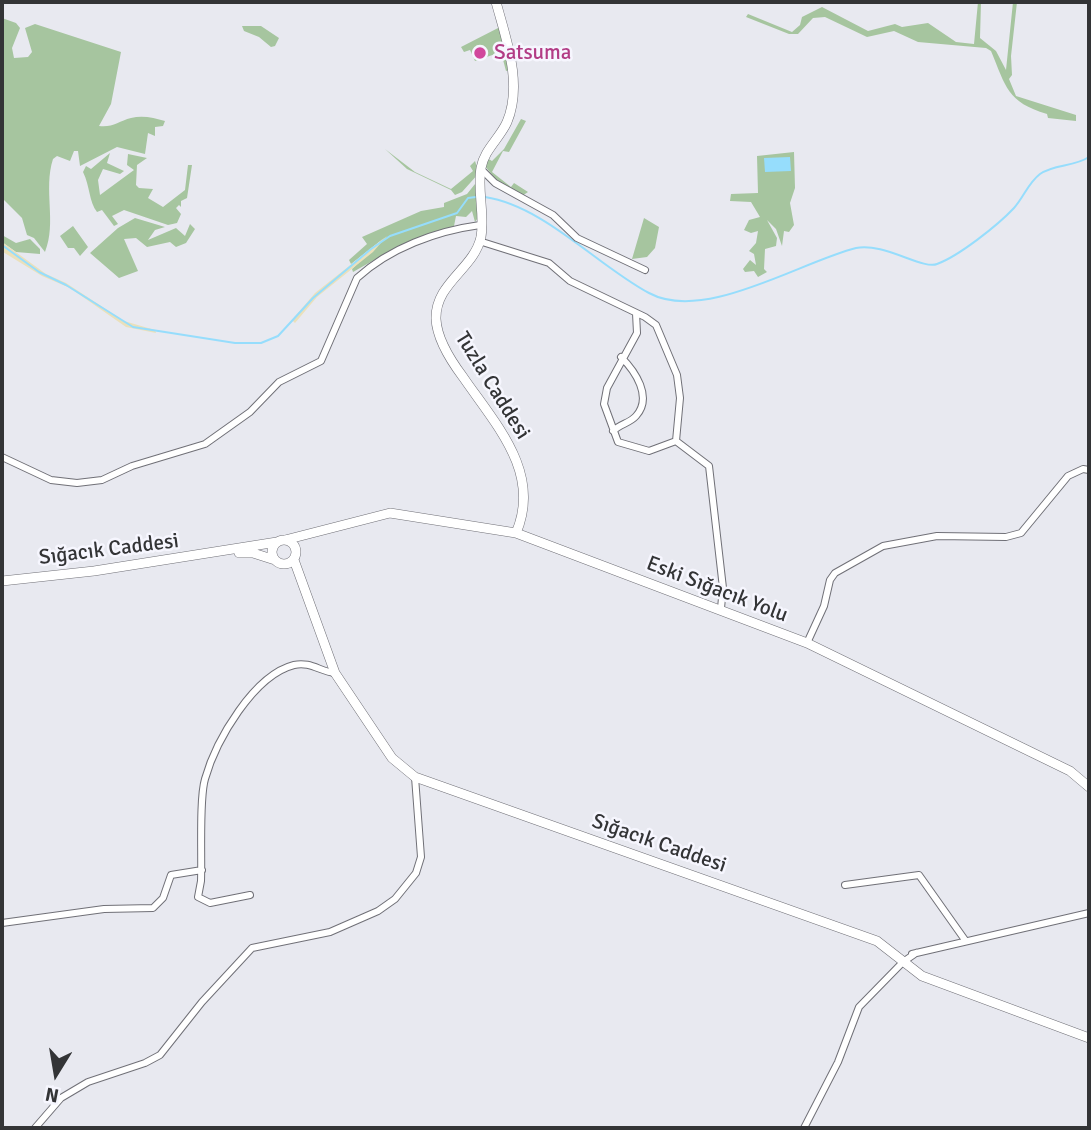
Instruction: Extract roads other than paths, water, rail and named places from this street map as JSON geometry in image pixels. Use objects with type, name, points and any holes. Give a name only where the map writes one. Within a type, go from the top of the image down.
[{"type":"main road","points":[[481,169],[506,125],[512,98],[509,52],[496,2]]},
{"type":"main road","name":"Tuzla Caddesi","points":[[481,169],[479,241],[440,295],[436,325],[452,363],[518,462],[525,487],[525,512],[516,533]]},
{"type":"main road","name":"Eski Sığacık Yolu","points":[[220,553],[281,541],[390,513],[516,533],[721,608],[807,643],[1070,771],[1089,787]]},
{"type":"main road","points":[[278,562],[295,557],[308,534]]},
{"type":"main road","points":[[278,562],[272,548],[281,541],[295,545],[302,590]]},
{"type":"main road","points":[[220,553],[253,554],[278,562],[290,570],[302,590]]},
{"type":"main road","name":"Sığacık Caddesi","points":[[2,581],[220,553]]},
{"type":"main road","name":"Sığacık Caddesi","points":[[302,590],[335,673],[392,758],[415,777],[877,942],[922,976],[1089,1038]]},
{"type":"street","points":[[481,169],[495,183],[553,215],[577,238],[645,270]]},
{"type":"street","points":[[2,457],[51,480],[77,483],[102,480],[132,466],[205,444],[250,412],[279,382],[321,361],[357,278],[368,268],[394,251],[481,220]]},
{"type":"street","points":[[479,241],[549,263],[570,281],[636,313],[656,326],[677,375],[680,398],[676,441]]},
{"type":"street","points":[[636,313],[637,333],[621,357],[607,388],[604,404],[618,442],[640,451],[676,441]]},
{"type":"street","points":[[614,431],[621,423],[635,417],[641,400],[639,379],[621,357]]},
{"type":"street","points":[[676,441],[709,466],[723,588],[721,608]]},
{"type":"street","points":[[807,643],[835,573],[883,546],[923,538],[1006,537],[1021,533],[1068,475],[1083,469],[1089,470]]},
{"type":"street","points":[[250,895],[217,903],[199,900],[204,780],[227,730],[247,698],[272,673],[306,663],[335,673]]},
{"type":"street","points":[[35,1128],[61,1098],[88,1082],[145,1063],[160,1055],[202,1002],[252,948],[330,932],[378,912],[395,899],[416,873],[421,857],[415,777]]},
{"type":"street","points":[[2,923],[104,909],[146,910],[163,898],[171,875],[202,870]]},
{"type":"street","points":[[845,885],[919,875],[965,940]]},
{"type":"street","points":[[804,1128],[838,1062],[859,1007],[899,960],[965,940],[1089,913]]},
{"type":"water","points":[[790,157],[791,171],[765,172],[764,158]]},
{"type":"waterway","points":[[485,197],[507,203],[549,224],[649,293],[671,300],[697,301],[752,287],[856,248],[878,249],[922,263],[937,264],[967,247],[998,223],[1014,208],[1040,174],[1089,157]]},
{"type":"waterway","points":[[2,245],[39,272],[66,285],[133,327],[235,343],[261,343],[278,336],[313,298],[390,236],[457,213],[468,198],[476,197]]},
{"type":"place","name":"Satsuma","points":[[480,53]]}]
